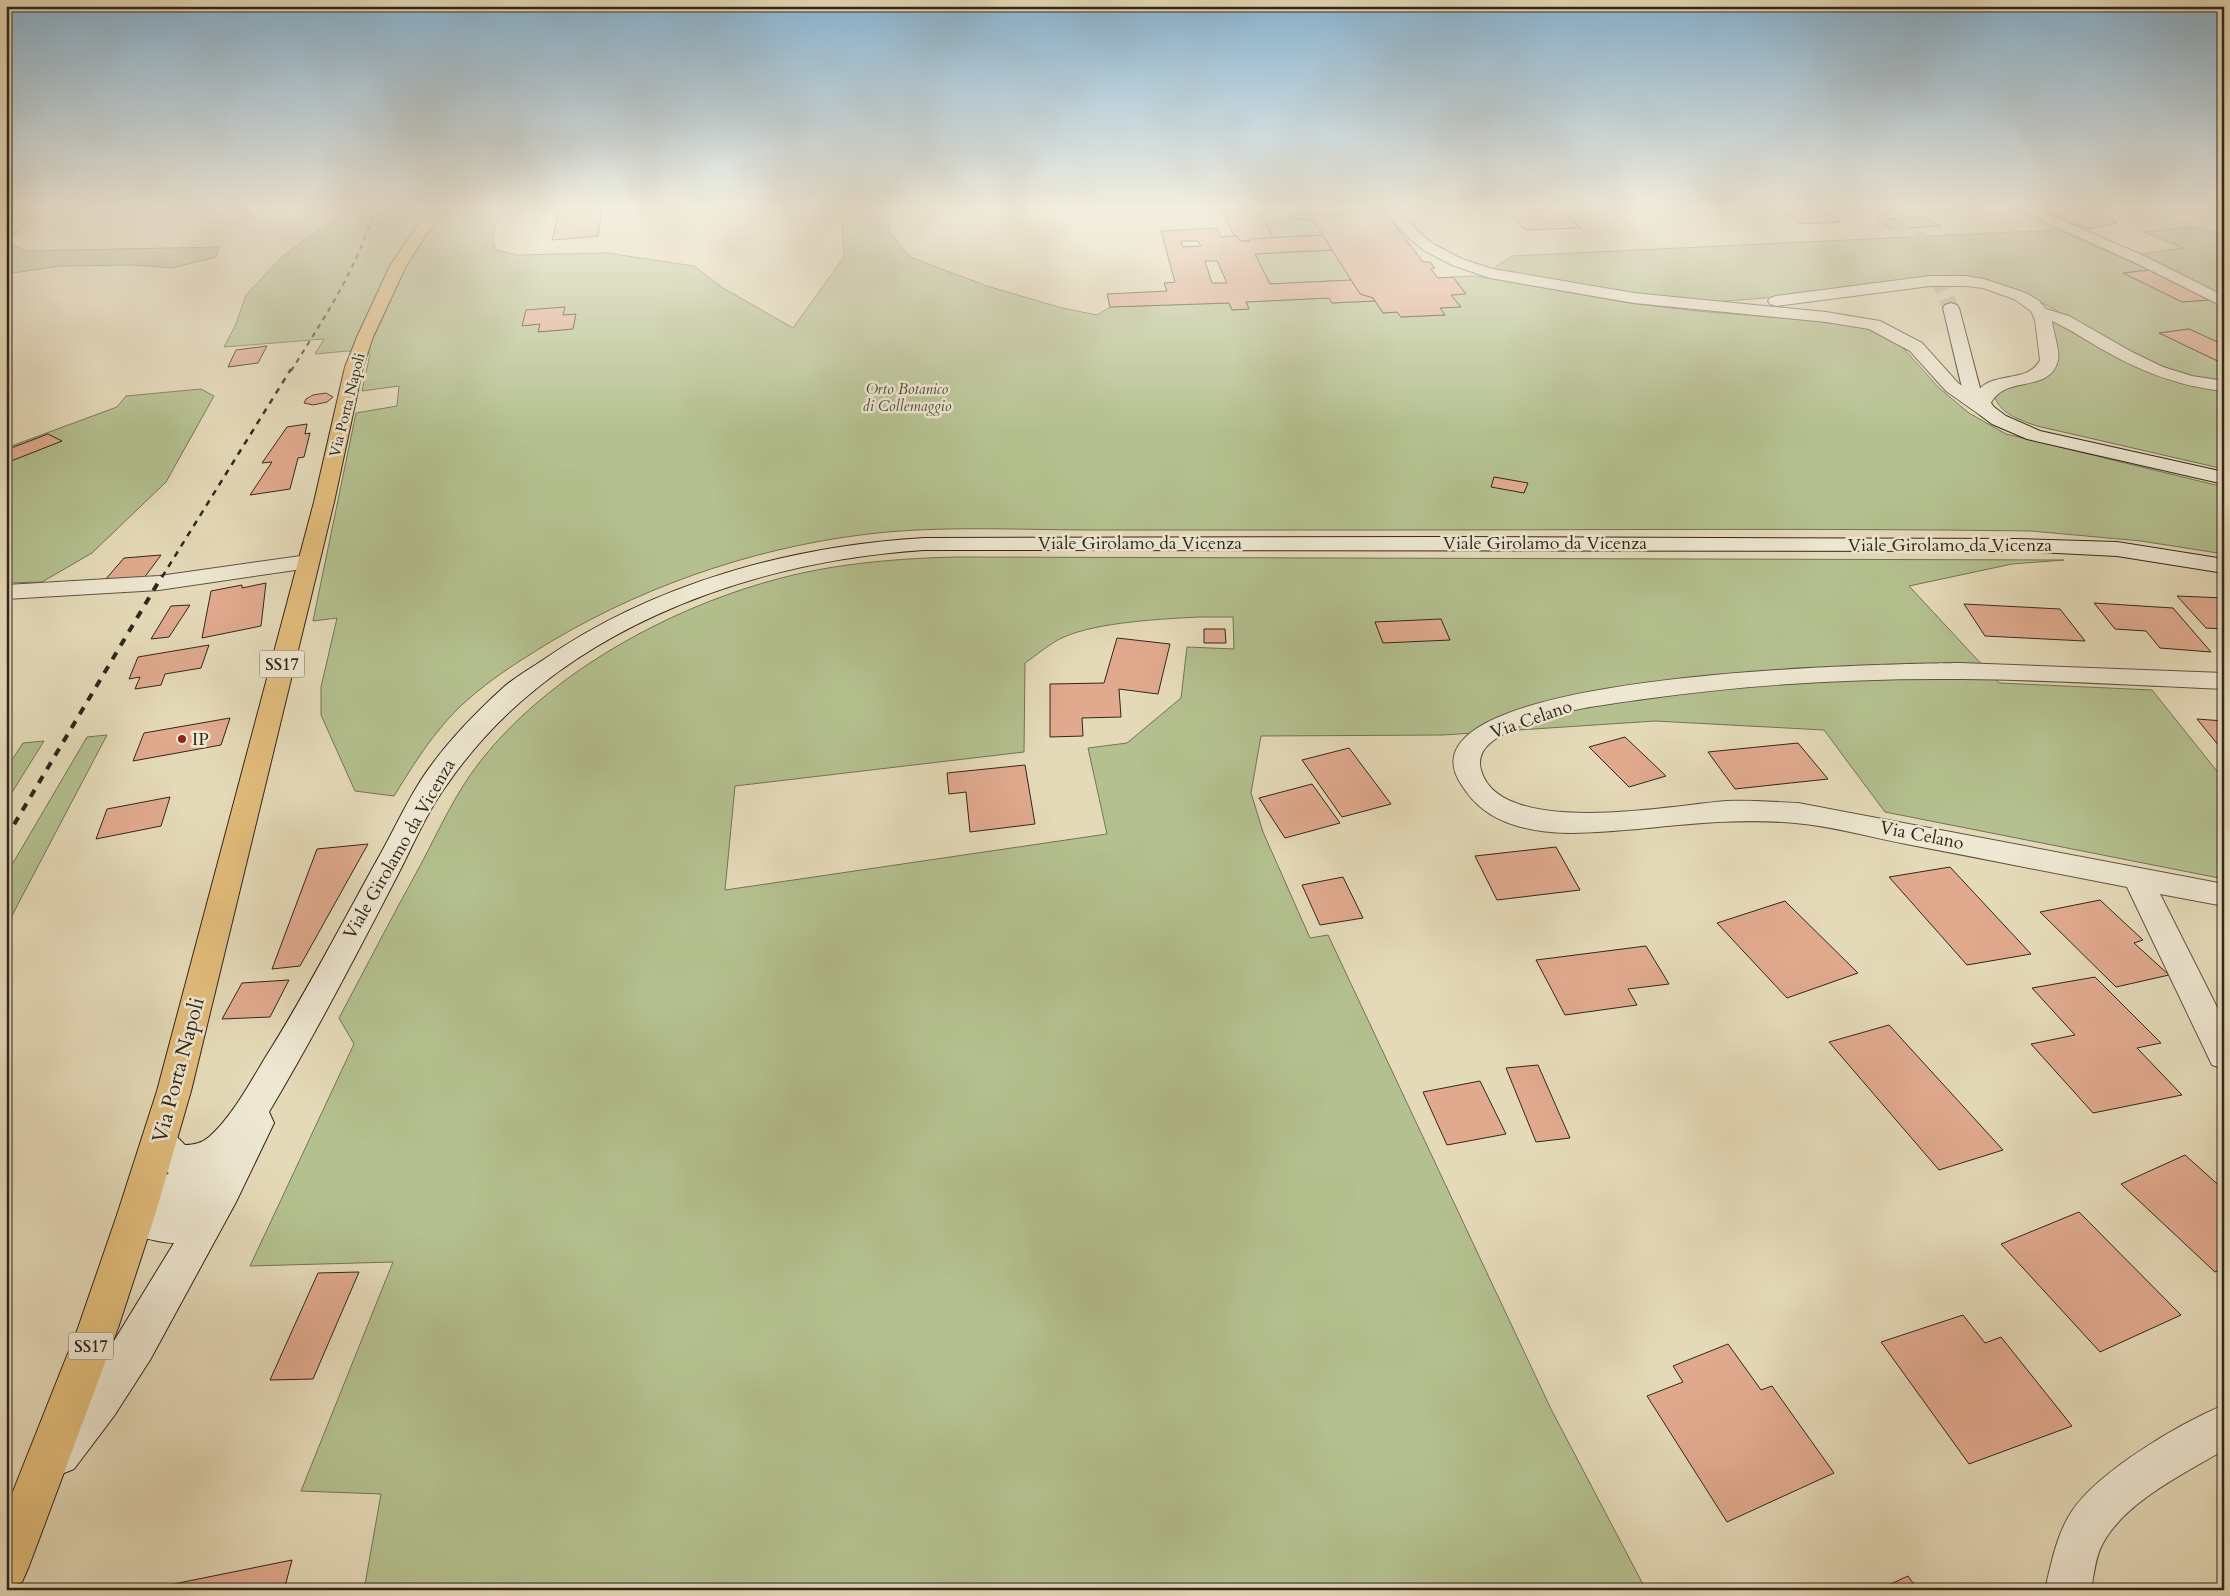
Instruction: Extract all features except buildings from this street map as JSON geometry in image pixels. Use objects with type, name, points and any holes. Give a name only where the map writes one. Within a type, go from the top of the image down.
[{"type":"main road","name":"Via Porta Napoli","points":[[6,1566],[98,1328],[160,1138],[202,986],[308,562],[352,376],[358,354],[391,281]]},
{"type":"street","points":[[1532,281],[1564,288],[1704,306],[1814,315],[1870,324],[1902,338],[1922,351],[1958,392],[1984,407],[2009,426],[2028,433],[2224,478]]},
{"type":"street","points":[[1704,306],[1746,304],[1920,281]]},
{"type":"street","points":[[1970,281],[1987,284],[2010,292],[2033,304],[2041,313],[2049,356],[2046,368],[2030,377],[1990,388],[1984,393],[1984,407]]},
{"type":"street","points":[[2183,281],[2224,302]]},
{"type":"street","points":[[1814,296],[1800,300],[1796,305],[1802,311],[1814,315]]},
{"type":"street","points":[[1951,308],[1958,330],[1964,369],[1972,388],[1984,407]]},
{"type":"street","points":[[2041,313],[2055,316],[2124,356],[2156,370],[2188,380],[2224,386]]},
{"type":"street","name":"Viale Girolamo da Vicenza","points":[[221,1192],[202,1213],[193,1219],[175,1226],[154,1224],[136,1215],[196,1174],[224,1146],[251,1112],[288,1051],[433,783],[472,732],[516,690],[584,644],[665,603],[710,585],[754,571],[820,556],[892,546],[1090,543],[2015,545],[2117,549],[2224,566]]},
{"type":"street","points":[[6,592],[160,583],[308,562]]},
{"type":"street","name":"Via Celano","points":[[2224,681],[1993,672],[1902,672],[1839,674],[1680,687],[1583,701],[1512,721],[1478,739],[1467,753],[1466,761],[1472,780],[1489,800],[1508,811],[1533,820],[1565,824],[1590,824],[1732,811],[1798,813],[2224,895]]},
{"type":"street","points":[[2136,877],[2224,1055]]},
{"type":"street","name":"Viale Girolamo da Vicenza","points":[[42,1475],[100,1402],[136,1348],[255,1126],[288,1051]]},
{"type":"street","name":"Viale Girolamo da Vicenza","points":[[160,1138],[168,1154],[173,1159],[185,1162],[206,1157],[224,1146]]},
{"type":"street","points":[[2068,1590],[2078,1549],[2088,1528],[2102,1507],[2123,1488],[2224,1426]]},
{"type":"green space","name":"Orto Botanico di Collemaggio","points":[[259,281],[714,281],[793,328],[826,281],[975,281],[1062,308],[1097,315],[1110,307],[1229,303],[1232,310],[1249,309],[1246,302],[1329,298],[1332,303],[1375,301],[1383,313],[1397,312],[1401,317],[1445,315],[1440,308],[1460,307],[1451,295],[1466,294],[1456,281],[1507,281],[1629,303],[1697,311],[1835,322],[1873,330],[1903,348],[1939,388],[1969,413],[2006,434],[2224,487],[2224,554],[2141,541],[2031,531],[1791,529],[965,529],[913,530],[843,537],[799,545],[714,568],[630,600],[591,620],[523,659],[466,701],[429,742],[394,796],[355,791],[321,715],[321,687],[337,618],[313,621],[356,413],[397,406],[399,386],[362,391],[370,354],[348,351],[315,354],[324,339],[224,347],[236,324],[246,295]]},
{"type":"green space","points":[[1269,281],[1321,281],[1270,284]]},
{"type":"green space","points":[[1558,281],[1967,281],[1703,303],[1637,295]]},
{"type":"green space","points":[[1989,281],[2141,281],[2182,302],[2209,300],[2224,308],[2224,345],[2189,329],[2160,333],[2224,364],[2224,381],[2193,377],[2163,368],[2133,354],[2045,304],[2015,290]]},
{"type":"green space","points":[[2189,281],[2224,281],[2224,299]]},
{"type":"green space","points":[[2054,320],[2201,387],[2224,391],[2224,469],[2037,426],[2006,412],[1997,402],[1995,396],[2007,389],[2037,381],[2053,370],[2056,363],[2050,321]]},
{"type":"green space","points":[[201,389],[214,396],[166,482],[92,553],[42,582],[6,583],[6,448],[117,407],[126,396]]},
{"type":"green space","points":[[956,557],[2064,560],[2012,564],[1909,586],[1999,683],[2152,690],[2224,780],[2224,879],[1885,812],[1824,730],[1655,721],[1443,735],[1261,736],[1251,793],[1263,832],[1310,938],[1328,935],[1551,1409],[1646,1590],[364,1590],[381,1494],[301,1491],[393,1262],[250,1266],[354,1044],[339,1018],[455,800],[479,763],[511,726],[549,693],[591,662],[683,612],[732,593],[780,578],[828,568],[892,560]],"holes":[[[1199,617],[1233,617],[1234,649],[1187,647],[1181,698],[1127,743],[1088,748],[1107,834],[725,890],[735,786],[1024,752],[1025,663],[1054,642],[1078,632],[1130,622]]]},
{"type":"green space","points":[[107,735],[6,928],[6,875],[87,737]]},
{"type":"green space","points":[[44,741],[6,802],[6,769],[23,743]]},
{"type":"tunnel","points":[[1939,281],[1951,308]]},
{"type":"railway","points":[[291,371],[345,281]]},
{"type":"railway","points":[[162,577],[291,369]]},
{"type":"railway","points":[[6,838],[162,576]]},
{"type":"place","name":"IP","points":[[182,739]]}]
